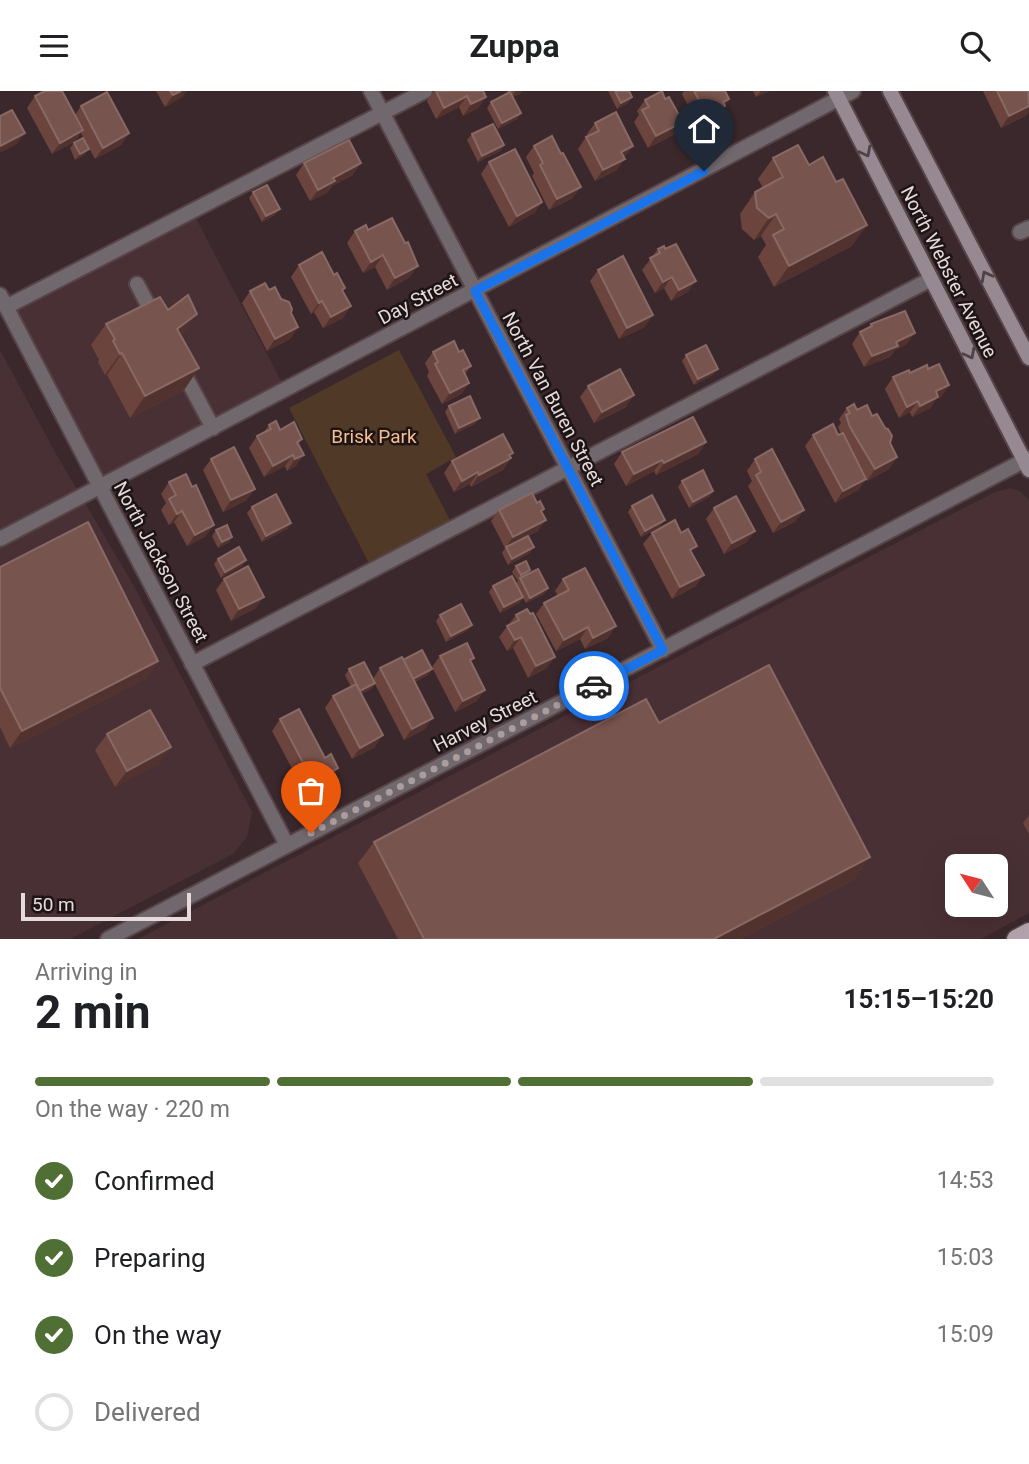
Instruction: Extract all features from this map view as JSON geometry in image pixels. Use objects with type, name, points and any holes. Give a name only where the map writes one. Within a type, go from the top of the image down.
[{"type":"main road","name":"North Webster Avenue","points":[[890,91],[1029,358]]},
{"type":"main road","name":"North Webster Avenue","points":[[837,95],[1027,463]]},
{"type":"main road","points":[[1016,939],[1029,932]]},
{"type":"street","name":"North Van Buren Street","points":[[371,91],[663,650]]},
{"type":"street","points":[[3,302],[425,91]]},
{"type":"street","name":"Day Street","points":[[0,539],[475,291],[837,95],[853,91]]},
{"type":"street","points":[[192,664],[931,279]]},
{"type":"street","points":[[137,284],[165,336]]},
{"type":"street","name":"North Jackson Street","points":[[3,302],[287,845]]},
{"type":"street","points":[[176,357],[213,428]]},
{"type":"street","name":"Harvey Street","points":[[108,939],[1027,463]]},
{"type":"shaded area","points":[[192,211],[286,390],[100,487],[6,307]]},
{"type":"shaded area","points":[[0,350],[55,452],[135,588],[252,812],[247,837],[233,854],[70,939],[0,939]]},
{"type":"shaded area","points":[[1010,488],[1020,491],[1029,500],[1029,913],[981,939],[138,939],[995,492]]},
{"type":"green space","name":"Brisk Park","points":[[399,350],[456,457],[426,474],[452,524],[371,567],[289,408]]},
{"type":"building","points":[[45,91],[62,91],[83,130],[60,143],[35,96]]},
{"type":"building","points":[[436,91],[483,91],[486,97],[471,104],[467,96],[444,108]]},
{"type":"building","points":[[615,91],[629,91],[632,97],[621,103]]},
{"type":"building","points":[[662,91],[665,99],[669,97],[683,122],[656,136],[642,110],[649,107],[645,100]]},
{"type":"building","points":[[694,91],[725,91],[729,99],[723,102],[725,106],[707,115]]},
{"type":"building","points":[[997,91],[1028,91],[1029,106],[1009,116]]},
{"type":"building","points":[[107,92],[129,133],[103,148],[81,106]]},
{"type":"building","points":[[510,92],[521,113],[502,123],[491,102]]},
{"type":"building","points":[[12,110],[25,133],[0,146],[0,116]]},
{"type":"building","points":[[616,112],[633,146],[621,152],[625,159],[603,170],[586,137],[599,131],[595,123]]},
{"type":"building","points":[[493,124],[504,145],[482,156],[472,134]]},
{"type":"building","points":[[552,136],[581,187],[557,199],[534,146]]},
{"type":"building","points":[[83,138],[89,149],[80,154],[74,143]]},
{"type":"building","points":[[349,140],[361,163],[333,178],[335,181],[318,190],[304,163]]},
{"type":"building","points":[[798,145],[809,165],[823,157],[836,182],[843,179],[867,225],[789,266],[773,235],[784,229],[776,214],[769,218],[757,208],[755,192],[783,177],[773,158]]},
{"type":"building","points":[[515,149],[542,202],[517,216],[489,162]]},
{"type":"building","points":[[267,185],[280,209],[266,216],[253,192]]},
{"type":"building","points":[[392,218],[405,243],[408,242],[418,266],[395,278],[383,255],[371,262],[355,231],[366,225],[368,230]]},
{"type":"building","points":[[676,244],[696,281],[679,290],[672,277],[663,282],[650,258],[660,253],[658,249]]},
{"type":"building","points":[[322,252],[334,275],[337,273],[351,306],[331,317],[322,301],[319,303],[299,265]]},
{"type":"building","points":[[623,256],[653,315],[627,328],[598,270]]},
{"type":"building","points":[[265,283],[269,290],[275,287],[281,299],[289,302],[298,327],[275,339],[250,291]]},
{"type":"building","points":[[188,295],[197,314],[177,329],[199,368],[145,396],[106,324],[160,297],[168,310]]},
{"type":"building","points":[[905,311],[915,333],[896,342],[898,346],[872,356],[860,332],[872,326],[871,324]]},
{"type":"building","points":[[454,341],[459,352],[463,350],[471,366],[463,370],[469,383],[450,393],[435,364],[438,362],[433,352]]},
{"type":"building","points":[[706,345],[718,369],[698,379],[686,355]]},
{"type":"building","points":[[939,364],[949,385],[936,391],[938,397],[920,406],[918,401],[907,407],[893,377],[909,370],[910,373],[927,365],[928,369]]},
{"type":"building","points":[[620,369],[634,395],[602,412],[588,386]]},
{"type":"building","points":[[470,396],[480,418],[459,428],[449,406]]},
{"type":"building","points":[[854,404],[857,410],[867,405],[872,416],[877,414],[892,436],[890,443],[897,457],[875,469],[850,427],[846,415],[850,413],[847,408]]},
{"type":"building","points":[[693,417],[706,442],[664,463],[662,460],[634,474],[622,452]]},
{"type":"building","points":[[276,421],[280,430],[294,422],[302,439],[297,442],[304,455],[295,459],[293,455],[273,466],[257,436],[271,429],[269,425]]},
{"type":"building","points":[[833,424],[838,435],[843,433],[866,479],[843,491],[813,435]]},
{"type":"building","points":[[503,434],[513,453],[509,455],[511,458],[462,481],[452,461]]},
{"type":"building","points":[[234,447],[255,489],[231,500],[211,459]]},
{"type":"building","points":[[772,449],[804,510],[781,522],[756,475],[761,472],[755,459]]},
{"type":"building","points":[[703,470],[713,491],[693,502],[682,481]]},
{"type":"building","points":[[186,474],[192,487],[196,485],[214,525],[195,535],[182,511],[177,514],[169,499],[176,495],[169,482]]},
{"type":"building","points":[[532,493],[537,503],[540,501],[546,520],[513,537],[499,510]]},
{"type":"building","points":[[276,494],[291,523],[266,536],[252,507]]},
{"type":"building","points":[[652,495],[665,520],[645,531],[632,506]]},
{"type":"building","points":[[736,496],[755,531],[732,543],[714,508]]},
{"type":"building","points":[[675,520],[681,533],[688,529],[697,546],[690,550],[704,575],[680,587],[652,533]]},
{"type":"building","points":[[88,522],[158,661],[22,731],[0,688],[0,567]]},
{"type":"building","points":[[227,525],[232,537],[222,542],[216,530]]},
{"type":"building","points":[[528,536],[534,547],[512,559],[506,547]]},
{"type":"building","points":[[239,547],[246,560],[225,572],[218,559]]},
{"type":"building","points":[[526,561],[530,570],[521,575],[516,566]]},
{"type":"building","points":[[248,566],[264,597],[239,609],[224,579]]},
{"type":"building","points":[[585,568],[616,626],[593,638],[588,627],[564,640],[544,603],[569,590],[563,579]]},
{"type":"building","points":[[538,569],[548,588],[530,598],[520,578]]},
{"type":"building","points":[[512,576],[523,597],[504,607],[493,586]]},
{"type":"building","points":[[461,604],[472,625],[451,636],[440,615]]},
{"type":"building","points":[[527,609],[530,614],[533,613],[555,657],[536,666],[521,637],[515,640],[507,626],[519,620],[516,615]]},
{"type":"building","points":[[467,643],[474,658],[470,660],[485,690],[463,701],[440,656]]},
{"type":"building","points":[[422,650],[432,669],[413,679],[403,660]]},
{"type":"building","points":[[402,657],[433,718],[412,729],[380,668]]},
{"type":"building","points":[[364,662],[375,683],[360,691],[349,669]]},
{"type":"building","points":[[769,665],[870,857],[714,939],[424,939],[374,842],[646,699],[659,723]]},
{"type":"building","points":[[356,684],[383,735],[360,748],[333,696]]},
{"type":"building","points":[[299,709],[325,758],[331,754],[338,768],[313,782],[280,719]]},
{"type":"building","points":[[150,710],[171,747],[127,771],[107,734]]},
{"type":"way so far","points":[[311,833],[594,686]]},
{"type":"route","points":[[594,686],[663,650],[475,291],[704,171]]}]
